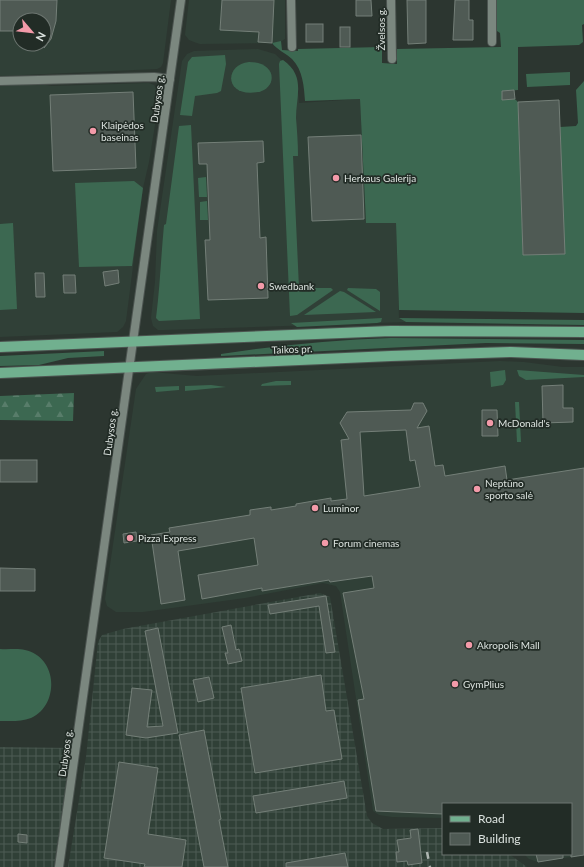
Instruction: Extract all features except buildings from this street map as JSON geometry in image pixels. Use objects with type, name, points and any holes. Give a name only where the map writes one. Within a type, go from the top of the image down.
[{"type":"main road","name":"Taikos pr.","points":[[0,347],[391,332],[584,332]]},
{"type":"main road","name":"Taikos pr.","points":[[0,373],[473,353],[511,352],[584,355]]},
{"type":"street","name":"Dubysos g.","points":[[59,867],[181,0]]},
{"type":"street","points":[[291,0],[292,47]]},
{"type":"street","name":"Žvelsos g.","points":[[391,0],[392,59]]},
{"type":"street","points":[[492,0],[492,42]]},
{"type":"street","points":[[0,81],[154,77],[170,79]]},
{"type":"shaded area","points":[[0,0],[171,0],[163,63],[161,67],[157,69],[0,76]]},
{"type":"shaded area","points":[[189,0],[285,0],[285,39],[280,42],[272,43],[200,44],[189,40],[185,35]]},
{"type":"shaded area","points":[[258,49],[275,54],[290,68],[297,81],[299,103],[360,99],[366,223],[396,222],[399,318],[406,322],[164,330],[158,330],[153,326],[151,318],[155,282],[157,231],[182,61],[187,54],[194,51]]},
{"type":"shaded area","points":[[34,83],[52,86],[149,83],[154,85],[160,94],[149,162],[143,188],[126,321],[123,327],[117,332],[0,337],[0,85]]},
{"type":"shaded area","points":[[500,361],[524,362],[563,367],[584,367],[584,855],[538,862],[529,859],[525,855],[572,855],[572,803],[442,803],[442,818],[392,817],[379,815],[373,811],[340,592],[336,586],[323,583],[245,598],[143,612],[116,612],[107,606],[105,599],[136,389],[146,374],[152,372],[197,376]]},
{"type":"shaded area","points":[[320,593],[330,597],[367,816],[372,823],[383,829],[442,828],[442,855],[510,855],[527,867],[68,867],[86,757],[98,642],[102,635],[123,629]]},
{"type":"shaded area","points":[[0,747],[72,748],[54,867],[0,867]]},
{"type":"green space","points":[[496,0],[584,0],[584,24],[582,25],[583,42],[579,45],[518,47],[518,90],[502,91],[502,100],[515,99],[518,102],[523,255],[564,254],[560,127],[576,126],[578,123],[576,90],[584,81],[584,313],[399,310],[396,223],[366,223],[360,99],[305,101],[299,68],[292,59],[276,48],[272,43],[281,41],[282,50],[298,51],[298,49],[382,47],[382,63],[397,64],[397,49],[501,47],[500,33],[497,31]]},
{"type":"green space","points":[[225,55],[226,64],[221,91],[217,93],[195,96],[192,116],[180,115],[188,62],[192,57]]},
{"type":"green space","points":[[283,60],[295,73],[298,87],[296,118],[298,156],[293,156],[299,288],[331,288],[333,290],[297,315],[290,316],[279,64],[280,61]]},
{"type":"green space","points":[[249,62],[258,63],[265,66],[269,70],[272,76],[271,81],[265,90],[247,93],[234,86],[231,80],[235,69],[241,64]]},
{"type":"green space","points":[[570,72],[570,85],[527,87],[526,74]]},
{"type":"green space","points":[[191,125],[200,319],[159,321],[156,318],[164,225],[166,224],[179,126]]},
{"type":"green space","points":[[206,177],[207,197],[199,197],[198,178]]},
{"type":"green space","points":[[134,181],[143,188],[132,266],[79,267],[75,183]]},
{"type":"green space","points":[[207,201],[208,220],[200,220],[200,202]]},
{"type":"green space","points":[[13,223],[17,309],[0,310],[0,224]]},
{"type":"green space","points":[[348,288],[376,289],[380,292],[380,311],[347,290]]},
{"type":"green space","points":[[340,291],[376,312],[304,315]]},
{"type":"green space","points":[[382,318],[381,322],[377,323],[297,327],[291,323]]},
{"type":"green space","points":[[399,318],[584,320],[584,325],[406,322]]},
{"type":"green space","points":[[391,338],[584,340],[584,344],[486,343],[221,356],[221,354],[285,346],[348,340]]},
{"type":"green space","points":[[104,351],[104,356],[68,358],[39,365],[0,366],[0,356]]},
{"type":"green space","points":[[505,370],[506,380],[503,385],[491,387],[490,372]]},
{"type":"green space","points":[[517,370],[584,375],[584,377],[526,380],[519,376]]},
{"type":"green space","points":[[276,381],[291,381],[291,385],[261,386],[262,384]]},
{"type":"green space","points":[[211,385],[226,387],[185,391],[185,386]]},
{"type":"green space","points":[[179,386],[179,390],[156,392],[155,387]]},
{"type":"green space","points":[[74,393],[73,421],[0,420],[0,396]]},
{"type":"green space","points":[[515,402],[519,402],[521,442],[517,442]]},
{"type":"green space","points":[[0,649],[22,649],[36,654],[44,662],[49,671],[51,693],[47,703],[40,712],[31,718],[19,721],[0,721]]},
{"type":"railway","points":[[427,852],[430,867]]},
{"type":"place","name":"Klaipėdos baseinas","points":[[93,131]]},
{"type":"place","name":"Herkaus Galerija","points":[[336,178]]},
{"type":"place","name":"Swedbank","points":[[261,286]]},
{"type":"place","name":"McDonald's","points":[[490,423]]},
{"type":"place","name":"Neptūno sporto salė","points":[[477,489]]},
{"type":"place","name":"Luminor","points":[[315,508]]},
{"type":"place","name":"Pizza Express","points":[[130,538]]},
{"type":"place","name":"Forum cinemas","points":[[325,543]]},
{"type":"place","name":"Akropolis Mall","points":[[469,645]]},
{"type":"place","name":"GymPlius","points":[[455,684]]}]
